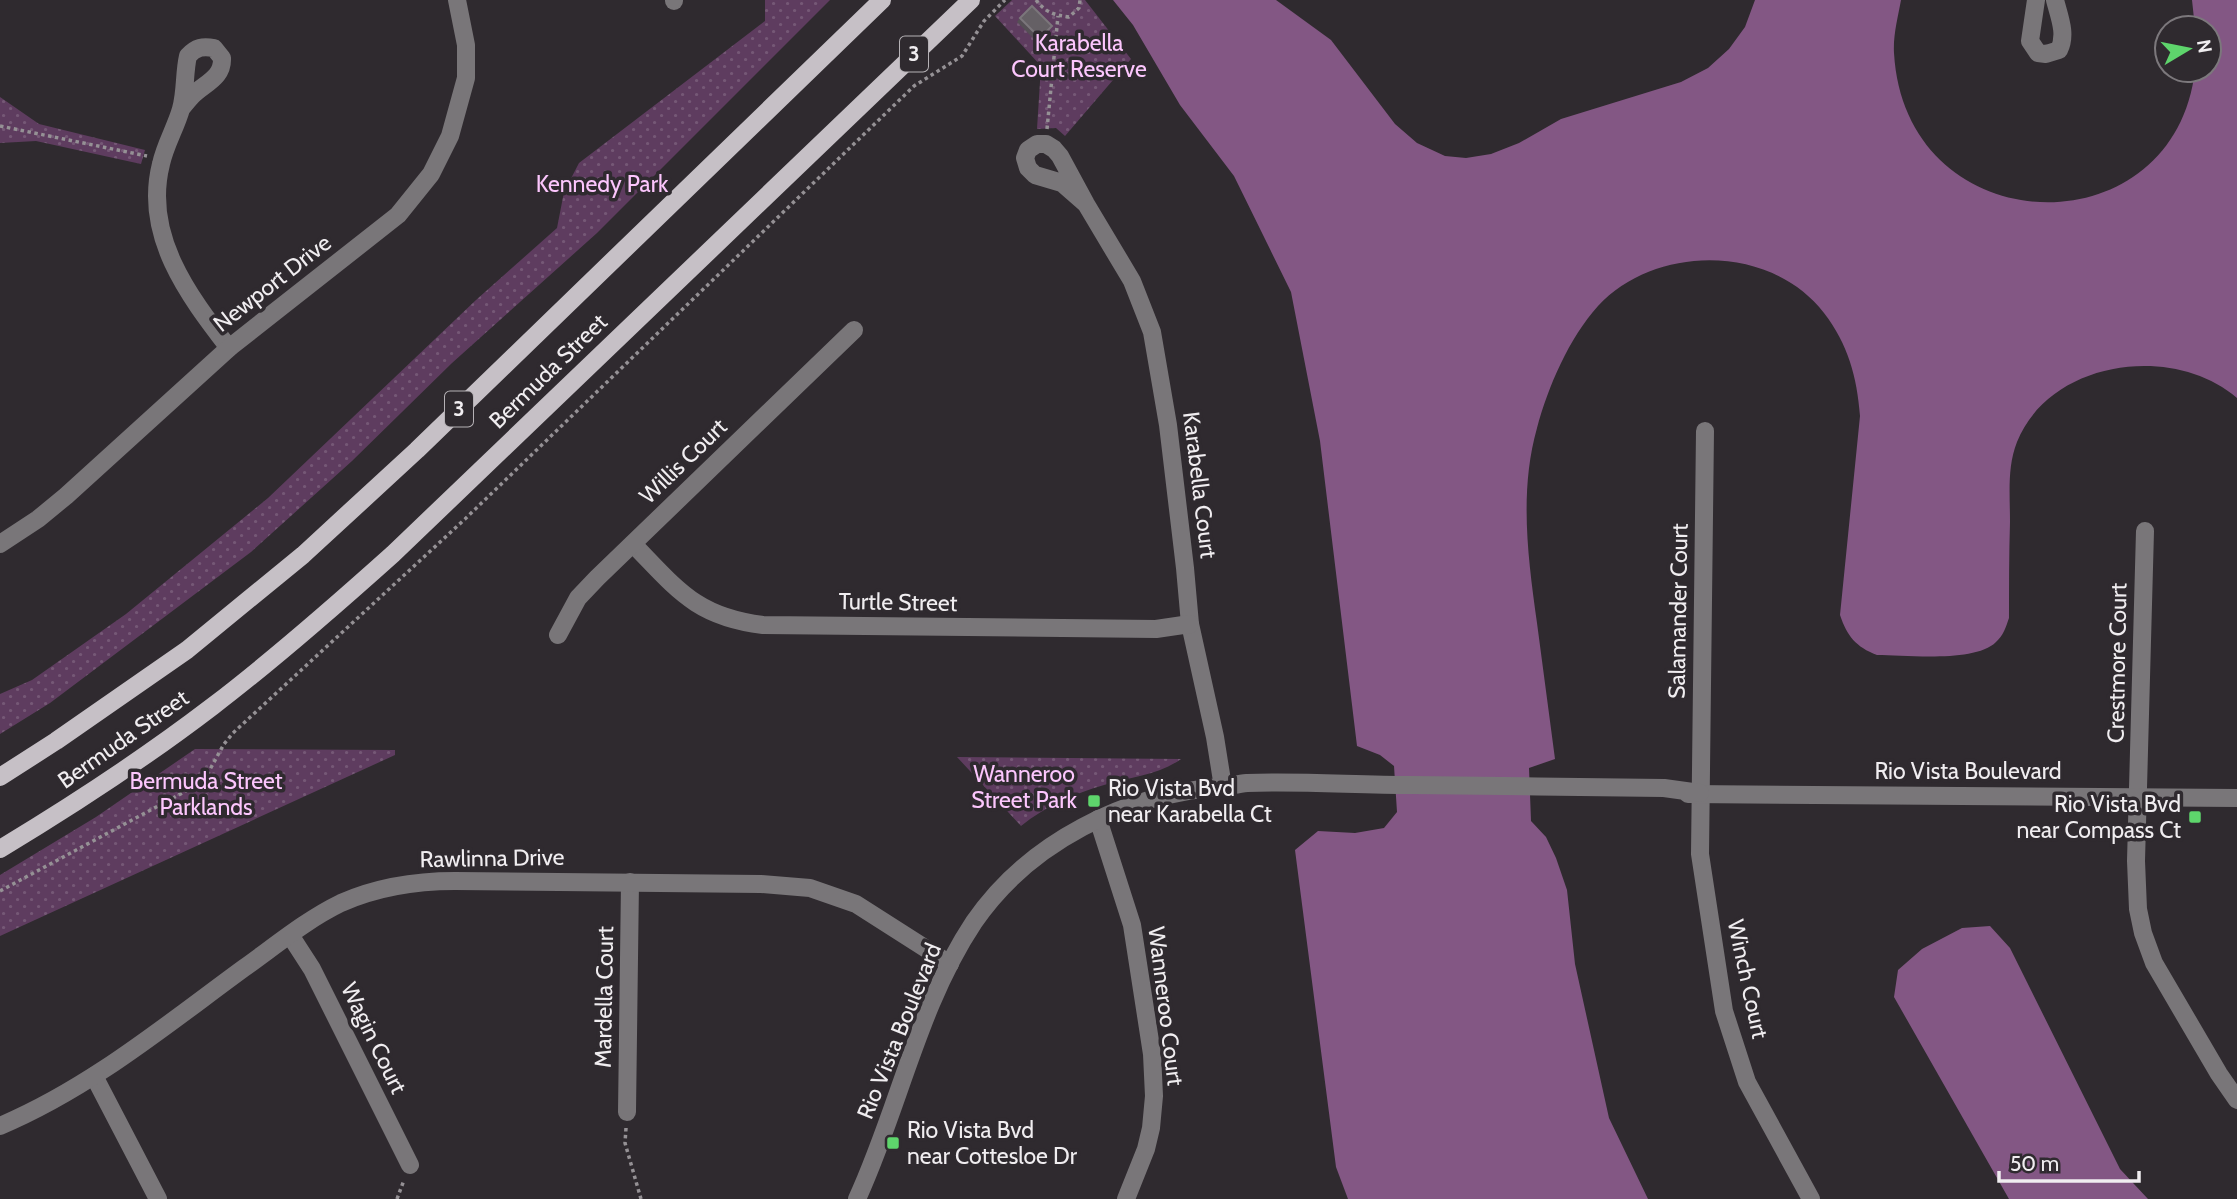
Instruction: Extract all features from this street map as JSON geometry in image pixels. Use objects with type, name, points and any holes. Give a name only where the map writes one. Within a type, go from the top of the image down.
[{"type":"main road","name":"Bermuda Street","points":[[0,776],[67,734],[187,650],[303,555],[437,431],[882,0]]},
{"type":"main road","name":"Bermuda Street","points":[[0,849],[94,791],[214,706],[342,600],[971,0]]},
{"type":"street","name":"Newport Drive","points":[[0,544],[38,519],[66,496],[229,348],[398,215],[431,174],[450,136],[466,78],[466,45],[457,0]]},
{"type":"street","points":[[2036,0],[2030,41],[2038,53],[2046,54],[2059,50],[2063,42],[2064,34],[2055,0]]},
{"type":"street","points":[[181,109],[163,159],[157,190],[163,242],[190,296],[229,348]]},
{"type":"street","name":"Karabella Court","points":[[1086,204],[1062,183],[1035,175],[1028,168],[1025,158],[1028,149],[1037,144],[1046,145],[1060,156],[1132,281],[1152,332],[1170,438],[1190,624],[1223,787]]},
{"type":"street","name":"Willis Court","points":[[558,635],[578,598],[854,330]]},
{"type":"street","name":"Salamander Court","points":[[1700,793],[1705,431]]},
{"type":"street","name":"Crestmore Court","points":[[2145,531],[2136,885],[2143,933],[2154,963],[2218,1074],[2237,1100]]},
{"type":"street","name":"Turtle Street","points":[[633,544],[678,590],[698,606],[738,622],[763,625],[1156,629],[1190,624]]},
{"type":"street","name":"Rio Vista Boulevard","points":[[857,1199],[931,1005],[975,920],[1017,875],[1059,841],[1098,819],[1157,796],[1245,783],[1664,796],[1700,793],[2237,798]]},
{"type":"street","name":"Winch Court","points":[[1700,793],[1700,854],[1724,1011],[1747,1082],[1811,1199]]},
{"type":"street","name":"Wanneroo Court","points":[[1098,819],[1132,925],[1152,1054],[1154,1096],[1151,1128],[1146,1149],[1126,1199]]},
{"type":"street","name":"Rawlinna Drive","points":[[0,1126],[63,1097],[318,916],[367,893],[426,881],[630,882],[785,885],[810,888],[856,904],[950,964]]},
{"type":"street","name":"Mardella Court","points":[[626,1112],[630,882]]},
{"type":"street","name":"Wagin Court","points":[[290,935],[312,969],[410,1165]]},
{"type":"street","points":[[94,1076],[158,1199]]},
{"type":"path","points":[[0,891],[197,784],[208,773],[233,733],[465,519],[914,86],[962,56],[984,21],[1005,0]]},
{"type":"path","points":[[1036,0],[1043,10],[1069,17],[1079,8],[1080,0]]},
{"type":"path","points":[[1046,145],[1058,16]]},
{"type":"path","points":[[0,126],[163,159]]},
{"type":"path","points":[[626,1112],[625,1143],[641,1199]]},
{"type":"green space","name":"Kennedy Park","points":[[765,0],[830,0],[597,233],[452,363],[352,461],[251,552],[50,703],[0,734],[0,694],[32,680],[126,614],[268,498],[476,300],[557,228],[564,192],[579,163],[765,21]]},
{"type":"green space","name":"Karabella Court Reserve","points":[[1012,0],[1085,0],[1131,59],[1065,136],[1056,128],[1037,129],[1041,66],[995,16]]},
{"type":"green space","points":[[0,97],[39,124],[145,150],[141,164],[36,141],[0,143]]},
{"type":"green space","name":"Bermuda Street Parklands","points":[[195,749],[395,750],[395,755],[0,936],[0,875],[96,817]]},
{"type":"green space","name":"Wanneroo Street Park","points":[[957,757],[1181,759],[1154,772],[1071,797],[1040,812],[1021,826]]},
{"type":"shaded area","points":[[1113,0],[1276,0],[1331,40],[1395,124],[1417,143],[1445,156],[1466,158],[1491,154],[1519,143],[1561,119],[1681,82],[1708,68],[1729,49],[1745,27],[1755,0],[1901,0],[1894,53],[1909,116],[1943,162],[1989,191],[2041,202],[2093,196],[2141,172],[2176,130],[2191,84],[2223,84],[2223,14],[2194,14],[2192,0],[2237,0],[2237,398],[2211,381],[2180,370],[2148,366],[2115,369],[2084,378],[2056,393],[2033,414],[2017,442],[2010,471],[2009,618],[2001,637],[1986,649],[1940,656],[1877,655],[1853,640],[1846,629],[1840,615],[1860,416],[1859,402],[1854,374],[1839,337],[1824,313],[1801,290],[1774,274],[1744,264],[1713,260],[1681,263],[1650,271],[1622,286],[1598,306],[1578,333],[1561,364],[1537,428],[1528,476],[1528,550],[1555,759],[1529,768],[1531,821],[1546,837],[1567,890],[1575,964],[1609,1118],[1648,1199],[1348,1199],[1336,1167],[1295,850],[1318,831],[1355,833],[1384,828],[1397,812],[1394,766],[1380,755],[1357,746],[1320,441],[1291,292],[1234,176],[1180,105],[1133,25]]},
{"type":"shaded area","points":[[1990,926],[2010,948],[2120,1169],[2148,1199],[2009,1199],[1894,997],[1898,970],[1922,949],[1962,928]]},
{"type":"building","points":[[1032,6],[1052,26],[1040,38],[1020,18]]},
{"type":"place","name":"Rio Vista Bvd near Karabella Ct","points":[[1094,801]]},
{"type":"place","name":"Rio Vista Bvd near Compass Ct","points":[[2195,817]]},
{"type":"place","name":"Rio Vista Bvd near Cottesloe Dr","points":[[893,1143]]}]
